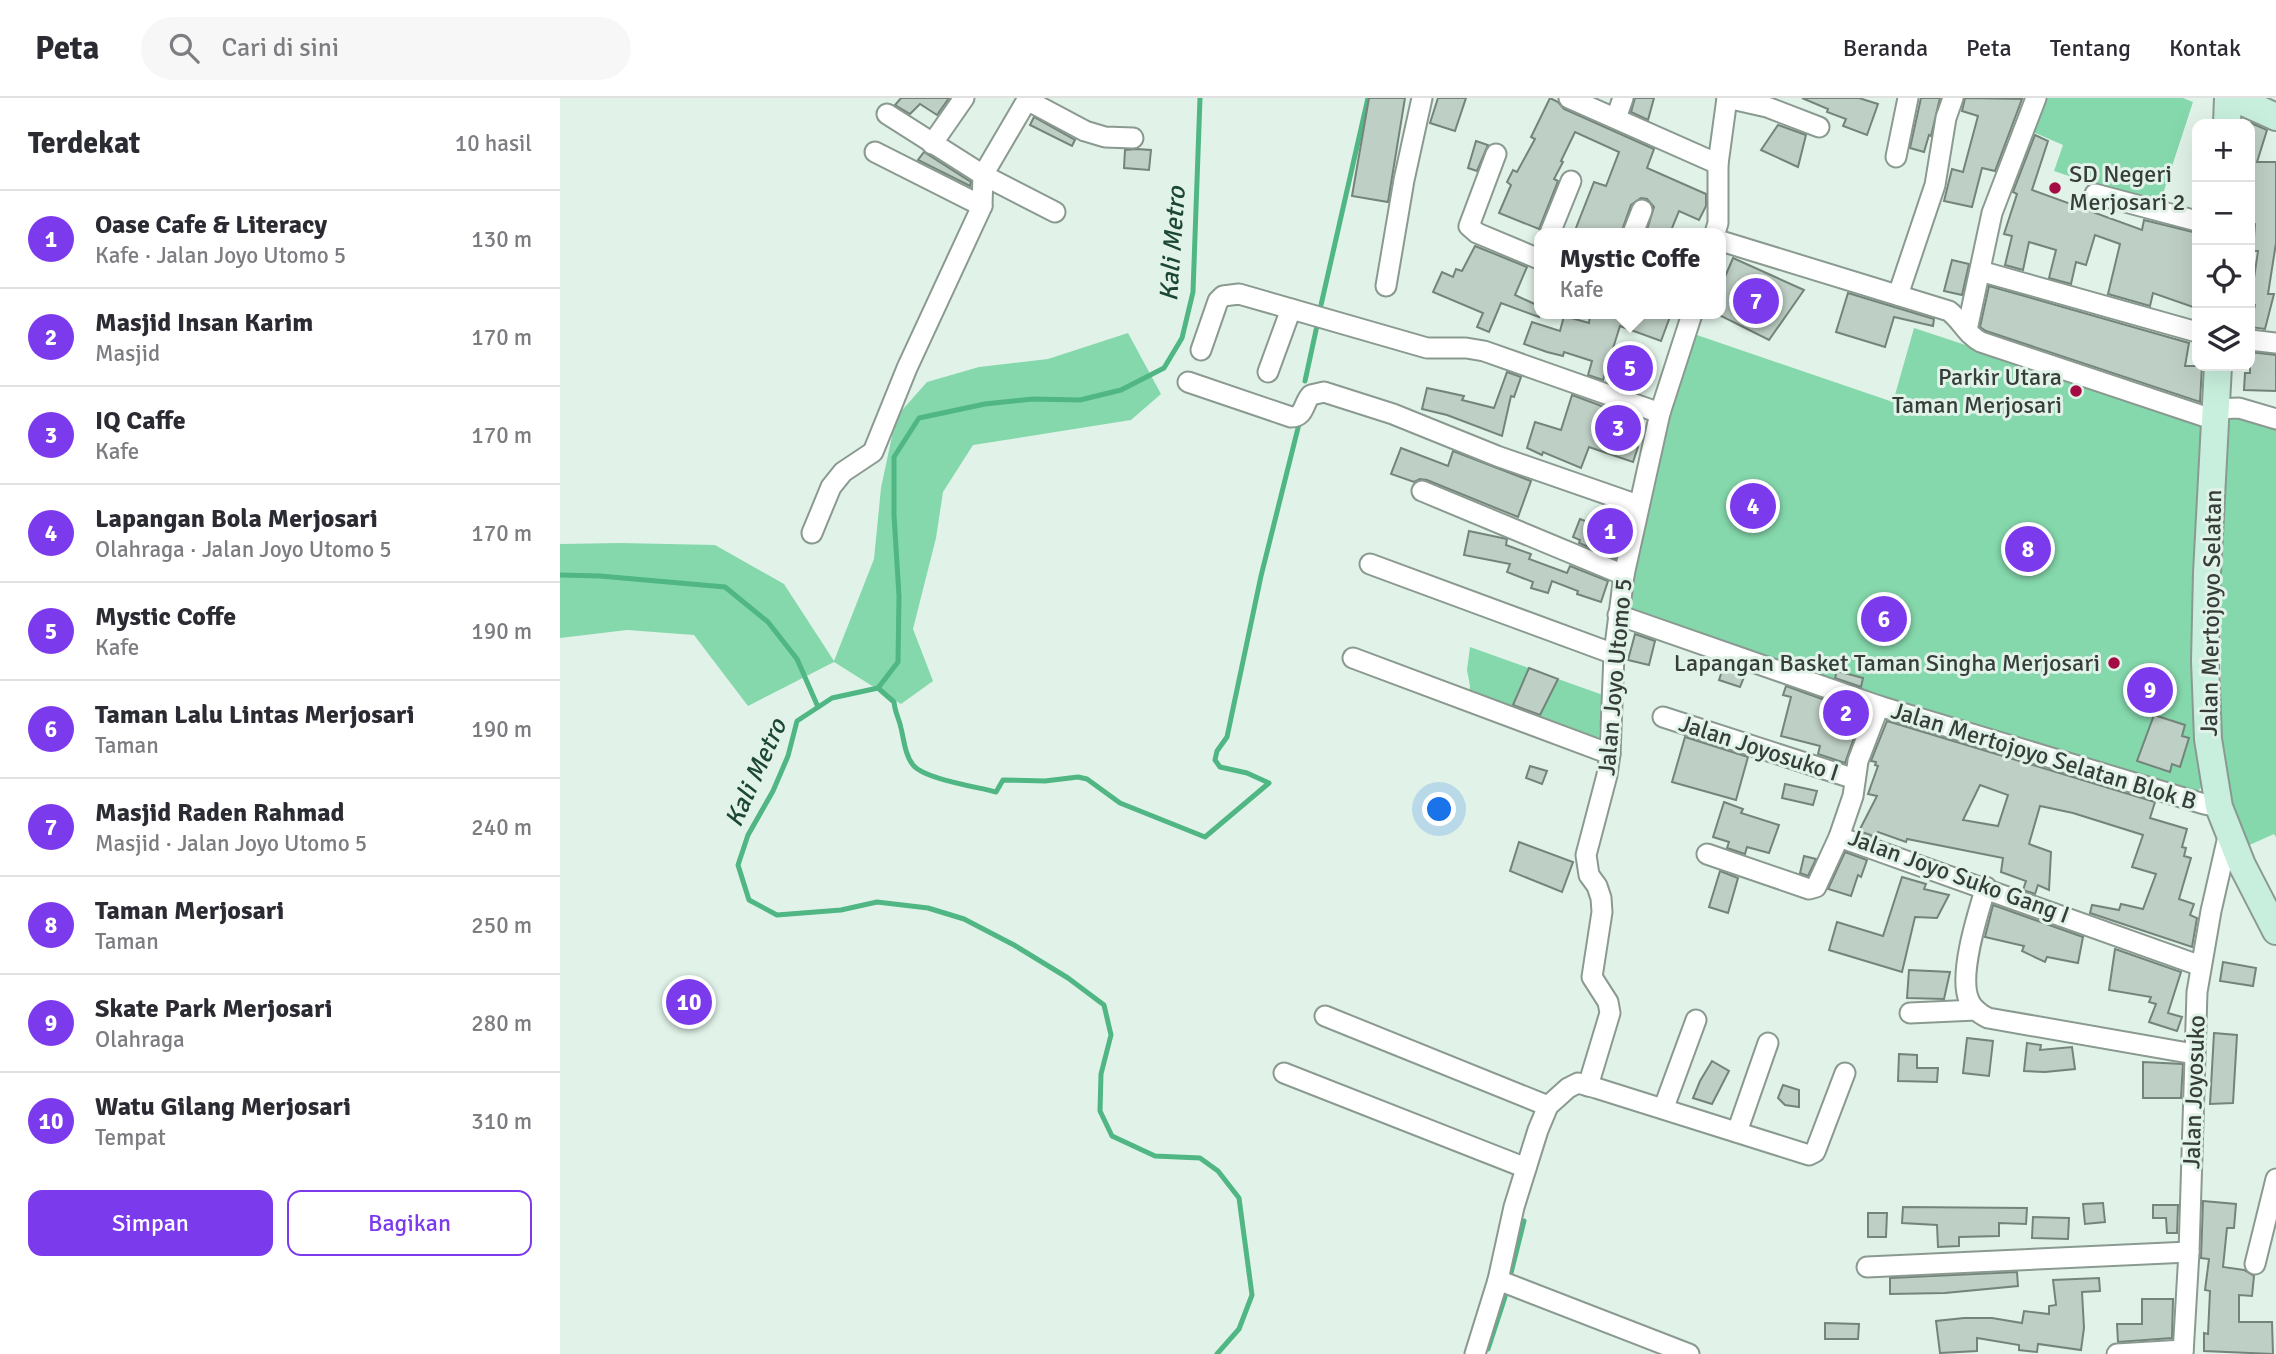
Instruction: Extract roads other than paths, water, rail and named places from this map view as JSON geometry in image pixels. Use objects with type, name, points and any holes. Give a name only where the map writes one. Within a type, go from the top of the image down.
[{"type":"main road","points":[[2227,119],[2228,98]]},
{"type":"main road","points":[[2234,98],[2276,117]]},
{"type":"main road","name":"Jalan Mertojoyo Selatan","points":[[2218,371],[2207,573],[2206,712],[2219,807],[2242,865],[2276,931]]},
{"type":"street","points":[[932,144],[964,98]]},
{"type":"street","points":[[1385,286],[1422,98]]},
{"type":"street","points":[[1569,98],[1718,164]]},
{"type":"street","points":[[1616,118],[1623,98]]},
{"type":"street","points":[[1716,228],[1718,164],[1727,98],[1767,107],[1819,127]]},
{"type":"street","points":[[1896,158],[1908,98]]},
{"type":"street","points":[[1898,295],[1935,185],[1946,118],[1953,98]]},
{"type":"street","points":[[1967,330],[1999,190],[2036,98]]},
{"type":"street","points":[[812,533],[831,487],[843,472],[873,452],[907,368],[982,206],[983,175],[1027,99],[1086,131],[1105,137],[1133,138]]},
{"type":"street","points":[[887,114],[983,175],[1055,212]]},
{"type":"street","points":[[875,152],[982,206]]},
{"type":"street","points":[[1496,154],[1469,226],[1477,233],[1534,257]]},
{"type":"street","points":[[1552,228],[1571,181]]},
{"type":"street","points":[[2095,194],[2192,220]]},
{"type":"street","points":[[1635,228],[1642,210]]},
{"type":"street","points":[[1726,243],[1949,311],[1981,342],[2215,415],[2239,408],[2276,419]]},
{"type":"street","points":[[1980,271],[2192,331]]},
{"type":"street","points":[[1201,350],[1217,301],[1223,296],[1239,294],[1427,348],[1484,351],[1660,413]]},
{"type":"street","points":[[1268,372],[1291,309]]},
{"type":"street","name":"Jalan Joyo Utomo 5","points":[[1588,1086],[1610,1013],[1608,1002],[1592,977],[1602,912],[1597,886],[1589,875],[1586,855],[1610,754],[1614,654],[1625,617],[1624,575],[1660,413],[1686,319]]},
{"type":"street","points":[[2255,341],[2276,343]]},
{"type":"street","points":[[1188,382],[1290,416],[1296,416],[1303,411],[1311,395],[1324,392],[1392,414],[1497,456],[1638,505]]},
{"type":"street","points":[[1422,491],[1624,575]]},
{"type":"street","points":[[1370,564],[1614,654]]},
{"type":"street","name":"Jalan Mertojoyo Selatan Blok B","points":[[1625,617],[1879,706],[2219,807]]},
{"type":"street","points":[[1353,658],[1610,754]]},
{"type":"street","name":"Jalan Joyo Suko Gang I","points":[[1879,706],[1858,761],[1853,796],[1839,837],[1986,887],[2201,966]]},
{"type":"street","name":"Jalan Joyosuko I","points":[[1663,717],[1855,779]]},
{"type":"street","name":"Jalan Joyosuko","points":[[2183,1352],[2189,1252],[2197,992],[2211,911],[2229,832]]},
{"type":"street","points":[[1707,854],[1809,888],[1816,887],[1821,881],[1839,837]]},
{"type":"street","points":[[1986,887],[1968,953],[1967,989],[1969,1000],[1976,1010],[1988,1018],[2194,1054]]},
{"type":"street","points":[[1910,1013],[1976,1010]]},
{"type":"street","points":[[1325,1016],[1548,1106]]},
{"type":"street","points":[[1664,1107],[1696,1020]]},
{"type":"street","points":[[1737,1132],[1768,1042]]},
{"type":"street","points":[[1284,1073],[1526,1168]]},
{"type":"street","points":[[1476,1354],[1526,1168],[1548,1106],[1568,1088],[1578,1083],[1664,1107],[1805,1155],[1813,1154],[1845,1073]]},
{"type":"street","points":[[2255,1264],[2276,1179]]},
{"type":"street","points":[[1867,1267],[2189,1252]]},
{"type":"street","points":[[1498,1280],[1689,1354]]},
{"type":"street","points":[[2117,1354],[2183,1352]]},
{"type":"waterway","name":"Kali Metro","points":[[1200,98],[1193,292],[1182,338],[1164,368],[1121,390],[1080,400],[1033,399],[985,404],[919,418],[894,457],[899,596],[898,662],[878,688],[832,698],[797,721],[788,756],[773,791],[748,835],[738,865],[749,900],[777,915],[841,910],[877,902],[928,908],[964,919],[1014,945],[1068,978],[1104,1005],[1111,1035],[1101,1074],[1100,1111],[1112,1136],[1155,1156],[1200,1158],[1218,1171],[1239,1198],[1252,1295],[1239,1329],[1217,1354]]},
{"type":"waterway","points":[[1321,305],[1368,98]]},
{"type":"waterway","points":[[1305,381],[1318,321]]},
{"type":"waterway","points":[[878,688],[894,702],[910,761],[919,770],[952,782],[996,792],[1003,780],[1045,781],[1078,777],[1087,779],[1120,803],[1205,837],[1269,783],[1247,773],[1220,767],[1215,760],[1217,751],[1227,737],[1261,576],[1299,424]]},
{"type":"waterway","points":[[560,575],[725,587],[768,622],[797,659],[818,707]]},
{"type":"waterway","points":[[1510,1277],[1524,1221]]},
{"type":"waterway","points":[[1488,1349],[1505,1297]]},
{"type":"place","name":"SD Negeri Merjosari 2","points":[[2055,188]]},
{"type":"place","name":"Masjid Raden Rahmad","points":[[1756,301]]},
{"type":"place","name":"Mystic Coffe","points":[[1630,368]]},
{"type":"place","name":"Parkir Utara Taman Merjosari","points":[[2076,391]]},
{"type":"place","name":"IQ Caffe","points":[[1618,428]]},
{"type":"place","name":"Lapangan Bola Merjosari","points":[[1753,506]]},
{"type":"place","name":"Oase Cafe & Literacy","points":[[1610,531]]},
{"type":"place","name":"Taman Merjosari","points":[[2028,549]]},
{"type":"place","name":"Taman Lalu Lintas Merjosari","points":[[1884,619]]},
{"type":"place","name":"Lapangan Basket Taman Singha Merjosari","points":[[2114,663]]},
{"type":"place","name":"Skate Park Merjosari","points":[[2150,690]]},
{"type":"place","name":"Masjid Insan Karim","points":[[1846,713]]},
{"type":"place","name":"Watu Gilang Merjosari","points":[[689,1002]]}]
